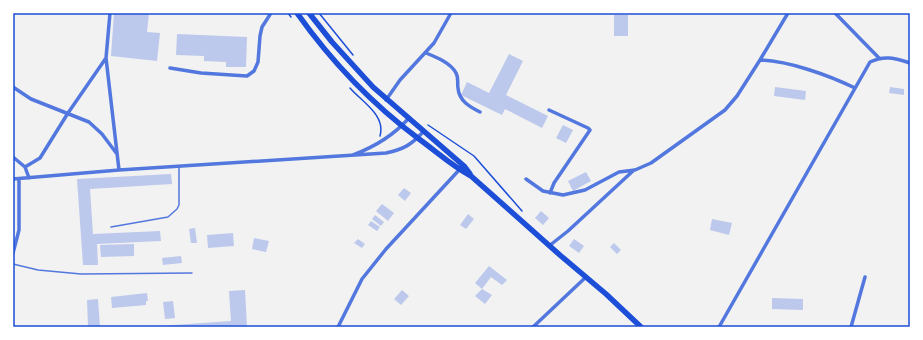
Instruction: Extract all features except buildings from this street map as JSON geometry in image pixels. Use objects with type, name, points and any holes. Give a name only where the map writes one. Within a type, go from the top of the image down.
[{"type":"highway","points":[[297,13],[339,66],[379,106],[418,138],[462,168]]},
{"type":"highway","points":[[309,13],[341,53],[372,87],[641,327]]},
{"type":"street","points":[[110,13],[106,58],[119,170]]},
{"type":"street","points":[[170,68],[201,74],[247,76],[254,71],[258,62],[262,27],[271,13]]},
{"type":"street","points":[[386,100],[400,80],[434,43],[451,13]]},
{"type":"street","points":[[526,179],[544,191],[563,195],[585,190],[619,172],[635,170],[651,163],[725,110],[737,96],[788,13]]},
{"type":"street","points":[[835,13],[879,58]]},
{"type":"street","points":[[426,53],[446,63],[456,71],[458,77],[458,91],[464,103],[480,112]]},
{"type":"street","points":[[25,167],[40,158],[68,113],[106,58]]},
{"type":"street","points":[[719,327],[870,62],[879,58],[891,58],[910,64]]},
{"type":"street","points":[[760,60],[776,61],[832,77],[855,88]]},
{"type":"street","points":[[13,87],[32,99],[89,122],[102,134],[118,155]]},
{"type":"street","points":[[549,110],[590,130],[554,182],[550,193]]},
{"type":"street","points":[[349,157],[372,148],[402,126],[408,119]]},
{"type":"street","points":[[13,179],[119,170],[386,154],[404,149],[423,132]]},
{"type":"street","points":[[13,157],[25,167],[29,178]]},
{"type":"street","points":[[338,327],[362,279],[386,248],[462,168]]},
{"type":"street","points":[[549,246],[568,231],[635,170]]},
{"type":"street","points":[[13,253],[19,230],[19,179]]},
{"type":"street","points":[[533,327],[586,277]]},
{"type":"street","points":[[851,327],[865,277]]},
{"type":"lane","points":[[111,227],[168,217],[177,209],[179,205],[179,167]]},
{"type":"lane","points":[[13,264],[38,270],[81,274],[192,273]]},
{"type":"path","points":[[288,13],[293,19]]},
{"type":"path","points":[[319,13],[356,58]]},
{"type":"path","points":[[347,84],[379,118],[382,129],[379,137]]},
{"type":"path","points":[[427,125],[474,156],[526,216]]}]
